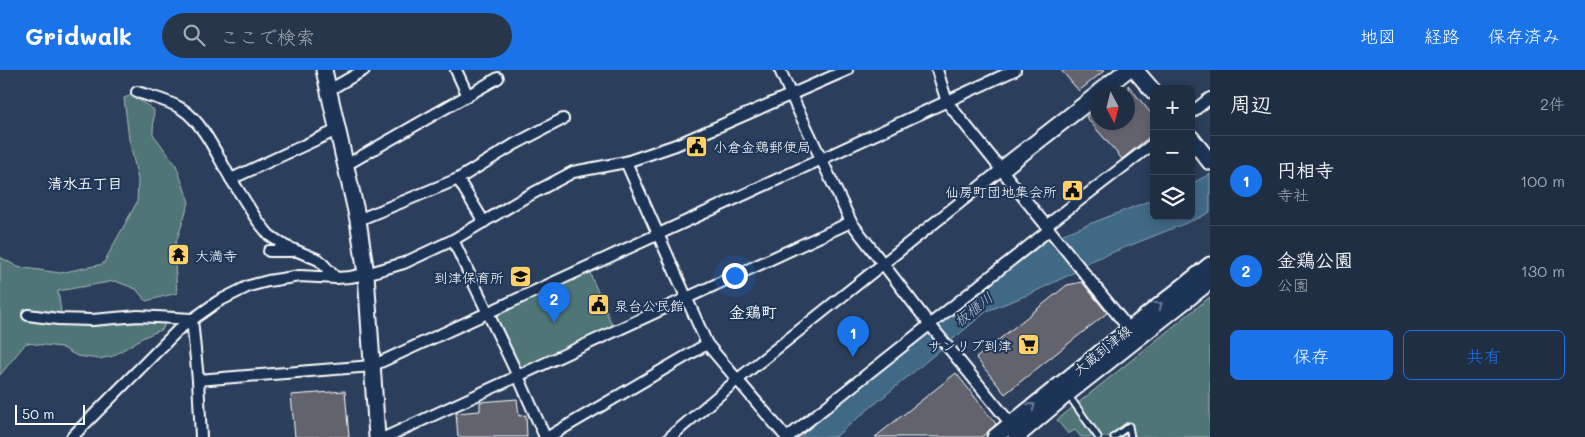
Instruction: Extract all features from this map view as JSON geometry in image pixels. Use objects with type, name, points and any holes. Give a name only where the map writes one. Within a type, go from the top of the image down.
[{"type":"street","points":[[324,70],[358,220],[366,274],[376,437]]},
{"type":"street","points":[[329,90],[364,70]]},
{"type":"street","points":[[456,70],[468,96]]},
{"type":"street","points":[[780,70],[851,222],[930,325],[1017,433]]},
{"type":"street","points":[[72,437],[178,329],[218,302],[249,286],[300,276],[336,278],[366,274],[404,263],[453,240],[524,198],[573,172],[626,162],[676,145],[847,70]]},
{"type":"street","points":[[937,70],[947,102],[1129,328]]},
{"type":"street","points":[[198,380],[372,366],[1015,70]]},
{"type":"street","points":[[1108,85],[1127,70]]},
{"type":"street","points":[[1135,70],[1150,87]]},
{"type":"street","points":[[346,165],[498,78]]},
{"type":"street","points":[[137,92],[172,103],[184,110],[204,131],[230,179],[269,236],[296,251],[319,260],[336,278]]},
{"type":"street","points":[[1195,110],[1210,98]]},
{"type":"street","points":[[670,437],[737,380],[1090,99]]},
{"type":"street","points":[[358,220],[458,179],[515,144],[563,119]]},
{"type":"street","points":[[230,179],[337,130]]},
{"type":"street","points":[[1195,143],[1210,162]]},
{"type":"street","points":[[626,162],[707,344],[787,437],[930,325],[1150,146]]},
{"type":"street","points":[[458,179],[484,222]]},
{"type":"street","points":[[386,437],[851,222]]},
{"type":"street","points":[[453,240],[547,437],[707,344]]},
{"type":"street","points":[[270,251],[296,251]]},
{"type":"street","name":"大蔵到津線","points":[[1017,433],[1129,328],[1210,265]]},
{"type":"street","name":"大蔵到津線","points":[[995,437],[1017,433],[1210,281]]},
{"type":"street","points":[[28,315],[58,319],[92,320],[138,316],[192,319]]},
{"type":"street","points":[[192,319],[202,437]]},
{"type":"lane","points":[[1067,394],[1098,437]]},
{"type":"lane","points":[[1114,437],[1129,426],[1131,437]]},
{"type":"green space","points":[[132,95],[154,110],[153,134],[176,165],[189,202],[174,249],[177,293],[146,301],[136,289],[115,281],[58,291],[63,325],[165,322],[163,329],[144,337],[113,356],[99,359],[77,356],[61,347],[26,343],[0,375],[0,257],[18,267],[60,273],[103,264],[137,202],[138,180],[129,139],[124,98]]},
{"type":"green space","points":[[589,271],[613,327],[520,370],[495,316]]},
{"type":"green space","points":[[1210,297],[1210,437],[1081,437],[1075,430],[1068,434],[1057,420]]},
{"type":"water","points":[[1210,174],[1210,212],[1195,220],[1195,182]]},
{"type":"water","name":"板櫃川","points":[[1150,201],[1150,220],[1194,220],[1091,261],[1073,273],[1030,294],[987,311],[835,437],[795,437],[808,425],[1048,240]]},
{"type":"building","points":[[1061,70],[1105,70],[1079,91]]},
{"type":"building","points":[[1135,94],[1150,112],[1150,136],[1122,159],[1097,130],[1135,130]]},
{"type":"building","points":[[1082,282],[1107,313],[1005,394],[976,358],[1067,285]]},
{"type":"building","points":[[956,373],[996,424],[987,433],[981,437],[875,437]]},
{"type":"building","points":[[345,391],[349,437],[295,437],[291,395]]},
{"type":"building","points":[[517,399],[519,416],[526,415],[527,437],[458,437],[456,413],[480,411],[480,402]]},
{"type":"place","name":"小倉金鶏郵便局","points":[[697,146]]},
{"type":"place","name":"仙房町団地集会所","points":[[1073,191]]},
{"type":"place","name":"大満寺","points":[[179,255]]},
{"type":"place","name":"到津保育所","points":[[520,277]]},
{"type":"place","name":"泉台公民館","points":[[598,305]]},
{"type":"place","name":"金鶏公園","points":[[554,323]]},
{"type":"place","name":"サンリプ到津","points":[[1028,345]]},
{"type":"place","name":"円相寺","points":[[853,357]]},
{"type":"district","name":"清水五丁目","points":[[85,183]]},
{"type":"district","name":"金鶏町","points":[[753,311]]}]
